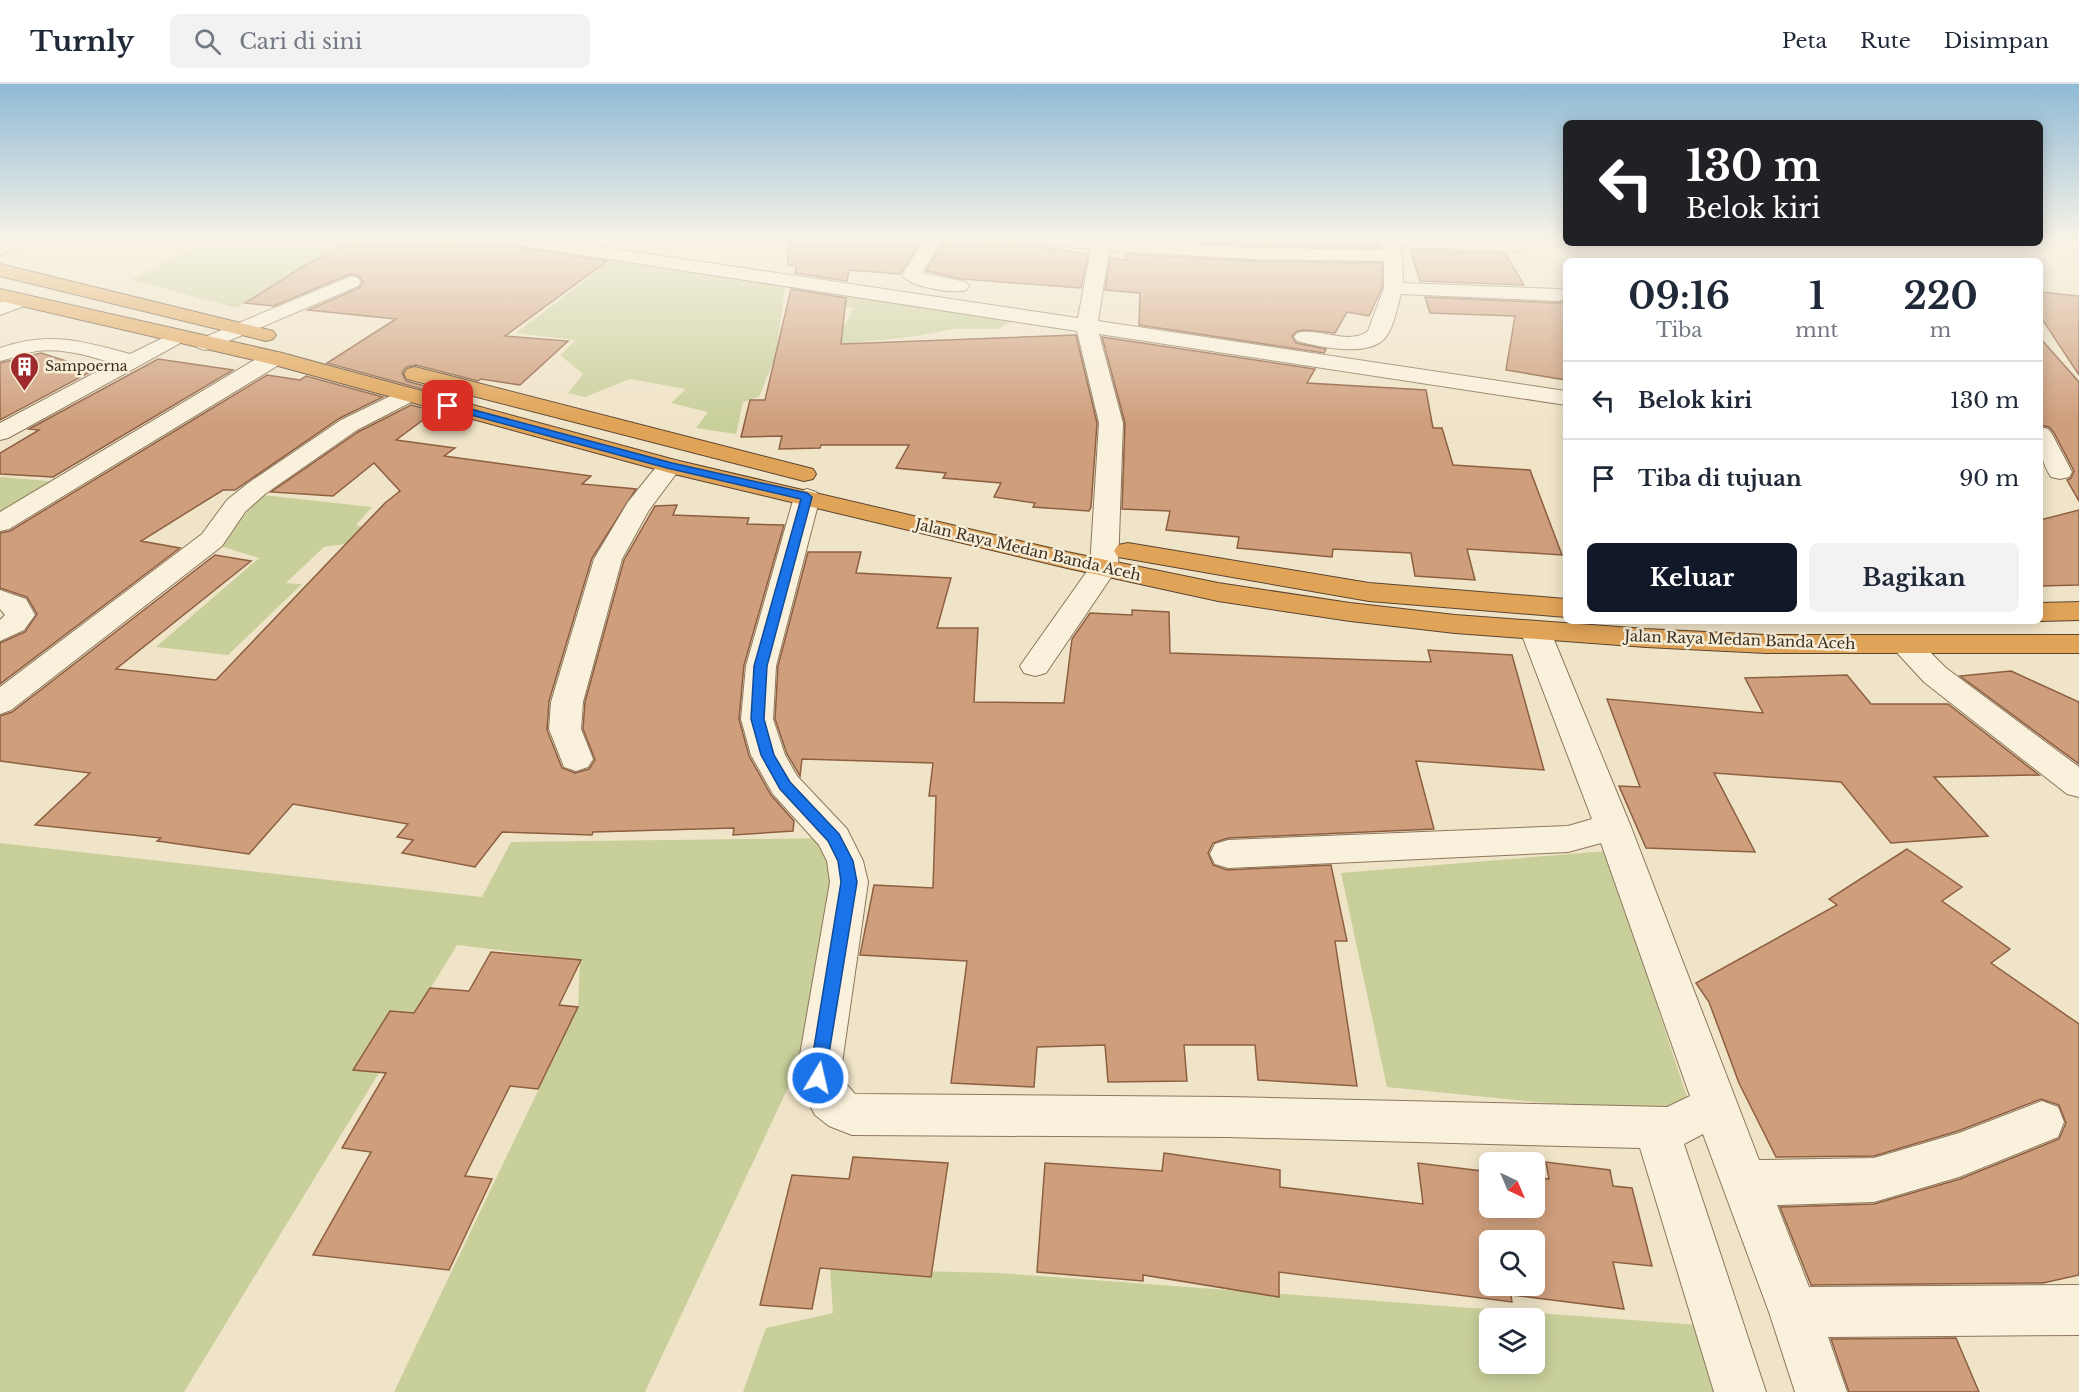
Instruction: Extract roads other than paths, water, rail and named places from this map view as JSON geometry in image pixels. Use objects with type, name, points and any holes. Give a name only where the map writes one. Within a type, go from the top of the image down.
[{"type":"highway","name":"Jalan Raya Medan Banda Aceh","points":[[120,299],[926,505],[1218,592],[1350,612],[1550,619]]},
{"type":"highway","name":"Jalan Raya Medan Banda Aceh","points":[[7,302],[274,358],[670,466],[807,497],[957,535],[1550,619]]},
{"type":"highway","points":[[2043,612],[2079,611]]},
{"type":"highway","name":"Jalan Raya Medan Banda Aceh","points":[[1631,624],[1904,644],[2079,644]]},
{"type":"street","points":[[205,344],[312,299]]},
{"type":"street","points":[[977,299],[1085,313],[1563,397]]},
{"type":"street","points":[[1035,666],[1105,557],[1111,423],[1085,313],[1088,299]]},
{"type":"street","points":[[1289,335],[1347,343],[1368,341],[1377,334],[1390,299]]},
{"type":"street","points":[[1085,313],[1113,309]]},
{"type":"street","points":[[0,433],[177,337]]},
{"type":"street","points":[[0,355],[19,347],[47,342],[60,343],[132,361]]},
{"type":"street","points":[[0,523],[274,358]]},
{"type":"street","points":[[0,703],[212,540],[236,506],[256,489],[349,425],[407,395]]},
{"type":"street","points":[[2043,440],[2060,472]]},
{"type":"street","points":[[576,759],[565,729],[567,702],[608,559],[637,508],[670,466]]},
{"type":"street","points":[[807,497],[761,666],[757,719],[768,755],[785,785],[834,838],[845,861],[849,882],[818,1078],[826,1097],[836,1107],[852,1115],[1684,1119],[1745,1183],[1794,1312],[1821,1392]]},
{"type":"street","points":[[0,599],[16,605],[20,615],[15,624],[0,632]]},
{"type":"street","points":[[1550,619],[1591,834],[1684,1119],[1740,1392]]},
{"type":"street","points":[[1904,644],[1935,675],[2079,785]]},
{"type":"street","points":[[1228,854],[1591,834]]},
{"type":"street","points":[[1745,1183],[1874,1180],[1959,1155],[2043,1122]]},
{"type":"street","points":[[1794,1312],[2079,1310]]},
{"type":"place","name":"Sampoerna","points":[[24,392]]}]
